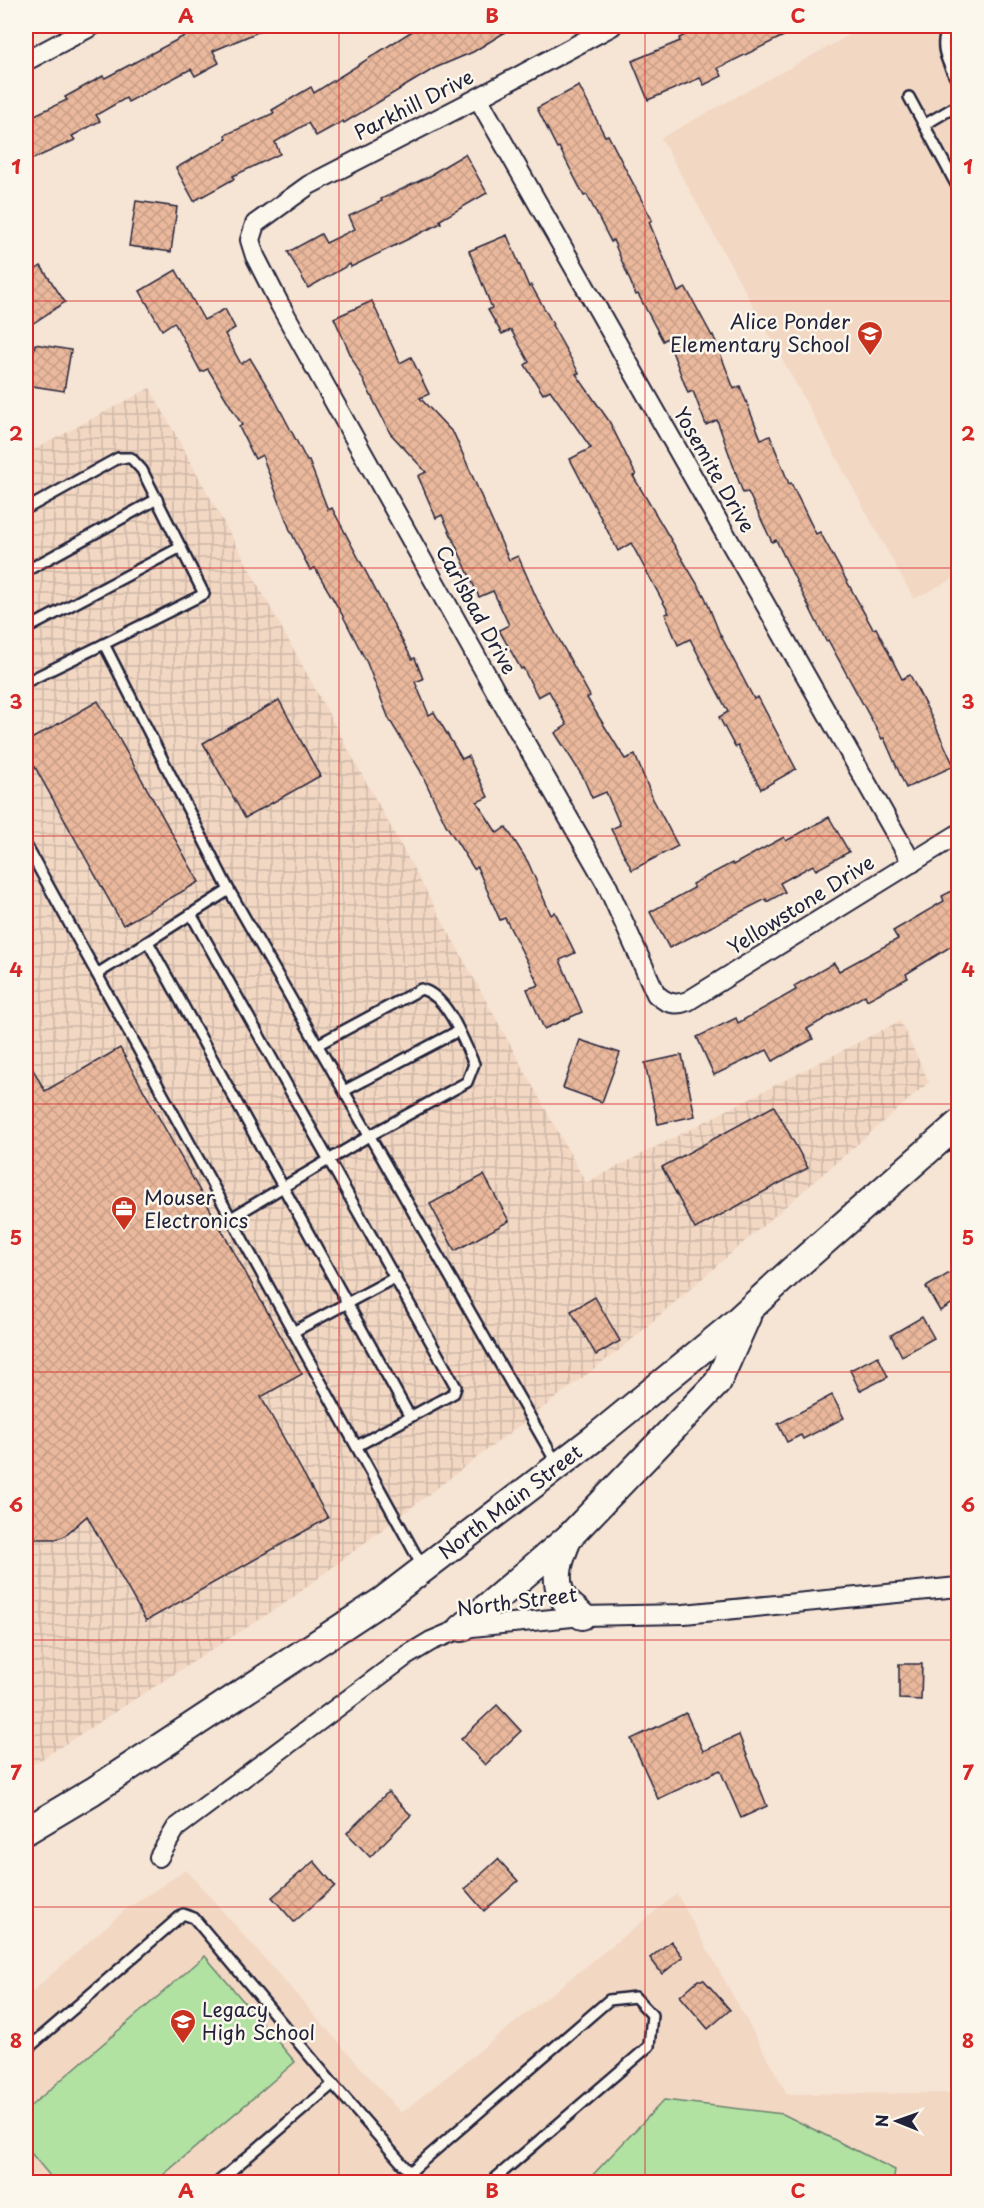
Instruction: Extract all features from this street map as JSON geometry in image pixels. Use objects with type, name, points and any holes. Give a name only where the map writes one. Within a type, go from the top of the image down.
[{"type":"main road","name":"North Main Street","points":[[26,1831],[103,1784],[383,1600],[424,1569],[558,1466],[749,1311],[792,1269],[958,1124]]},
{"type":"main road","points":[[462,1628],[569,1537],[718,1382],[749,1311]]},
{"type":"main road","points":[[569,1537],[558,1563],[559,1581],[564,1598],[582,1616]]},
{"type":"street","name":"Parkhill Drive","points":[[250,240],[255,224],[309,185],[612,26]]},
{"type":"street","points":[[26,61],[87,27]]},
{"type":"street","name":"Yosemite Drive","points":[[478,98],[912,863]]},
{"type":"street","name":"Carlsbad Drive","points":[[250,240],[255,256],[286,316],[500,699],[606,883],[656,994],[663,1001]]},
{"type":"street","name":"Yellowstone Drive","points":[[663,1001],[673,1004],[688,1001],[958,834]]},
{"type":"street","name":"North Street","points":[[159,1857],[176,1828],[406,1656],[431,1641],[462,1628],[582,1616],[684,1614],[958,1587]]},
{"type":"lane","points":[[952,26],[948,30],[943,46],[947,62],[958,83]]},
{"type":"lane","points":[[909,97],[958,188]]},
{"type":"lane","points":[[924,125],[958,105]]},
{"type":"lane","points":[[26,509],[118,458],[131,458],[142,470],[204,594],[26,682]]},
{"type":"lane","points":[[26,571],[157,499]]},
{"type":"lane","points":[[26,629],[181,547]]},
{"type":"lane","points":[[104,644],[229,890],[558,1466]]},
{"type":"lane","points":[[26,845],[424,1569]]},
{"type":"lane","points":[[97,974],[229,890]]},
{"type":"lane","points":[[191,914],[456,1387],[454,1393],[357,1446]]},
{"type":"lane","points":[[148,942],[410,1417]]},
{"type":"lane","points":[[231,1218],[369,1136],[466,1082],[474,1064],[444,1006],[432,992],[421,989],[317,1045]]},
{"type":"lane","points":[[344,1091],[458,1031]]},
{"type":"lane","points":[[293,1332],[396,1277]]},
{"type":"lane","points":[[26,2050],[183,1914],[194,1918],[418,2182]]},
{"type":"lane","points":[[410,2172],[609,2000],[635,1997],[652,2015],[649,2046],[491,2182]]},
{"type":"lane","points":[[218,2182],[333,2084]]},
{"type":"shaded area","name":"Alice Ponder Elementary School","points":[[866,26],[958,26],[958,576],[914,599],[661,138]]},
{"type":"shaded area","points":[[150,388],[586,1183],[900,1021],[929,1082],[623,1347],[288,1601],[26,1769],[26,454]]},
{"type":"shaded area","name":"Legacy High School","points":[[186,1870],[401,2113],[677,1894],[787,2094],[958,2093],[958,2182],[26,2182],[26,1997],[125,1910]]},
{"type":"green space","points":[[205,1956],[295,2062],[155,2182],[55,2182],[26,2147],[26,2110]]},
{"type":"green space","points":[[664,2100],[783,2114],[895,2170],[893,2182],[586,2182]]},
{"type":"building","points":[[203,26],[272,26],[213,51],[219,63],[195,76],[191,69],[128,102],[126,98],[96,115],[100,121],[72,136],[75,140],[26,162],[26,119],[67,100],[65,97],[103,76],[105,78]]},
{"type":"building","points":[[420,26],[515,26],[473,52],[435,68],[344,123],[343,121],[316,136],[308,123],[275,142],[280,154],[233,176],[234,179],[194,201],[176,168],[227,139],[225,135],[274,113],[272,110],[311,87],[314,93]]},
{"type":"building","points":[[702,26],[804,26],[718,68],[722,76],[704,85],[700,78],[648,100],[632,61],[680,41],[679,38]]},
{"type":"building","points":[[579,86],[605,136],[608,135],[652,220],[649,222],[678,292],[686,288],[713,335],[734,389],[740,386],[761,439],[770,436],[789,484],[791,483],[816,534],[820,532],[873,629],[876,628],[902,679],[910,675],[954,766],[906,788],[884,738],[882,739],[828,640],[826,641],[776,540],[772,542],[748,492],[743,493],[717,420],[706,425],[693,391],[688,393],[667,338],[663,341],[638,294],[636,295],[613,240],[611,242],[587,195],[584,196],[537,108]]},
{"type":"building","points":[[465,154],[487,193],[440,220],[441,223],[351,267],[350,264],[308,288],[288,252],[321,234],[326,243],[355,229],[349,216],[434,174]]},
{"type":"building","points":[[136,201],[177,207],[171,252],[129,246]]},
{"type":"building","points":[[507,235],[529,287],[531,285],[553,324],[579,373],[576,374],[609,421],[636,475],[633,476],[705,597],[719,632],[754,699],[758,697],[796,769],[761,789],[719,717],[728,712],[690,639],[678,645],[665,614],[669,613],[631,543],[618,551],[570,459],[591,448],[550,390],[543,394],[525,365],[529,362],[511,330],[502,334],[488,310],[492,308],[469,251]]},
{"type":"building","points":[[41,266],[65,302],[32,324],[26,314],[26,276]]},
{"type":"building","points":[[176,270],[204,320],[225,309],[235,328],[225,334],[241,364],[250,358],[309,461],[328,510],[332,508],[412,659],[415,658],[423,679],[415,682],[429,715],[434,712],[462,759],[468,756],[488,797],[477,802],[497,833],[506,827],[528,862],[551,915],[555,912],[575,953],[560,960],[582,1012],[544,1029],[527,989],[539,985],[505,918],[500,920],[477,867],[474,869],[446,825],[420,770],[389,719],[367,663],[343,616],[315,568],[310,570],[290,530],[262,455],[255,459],[239,427],[242,425],[208,369],[201,372],[174,322],[162,330],[140,291]]},
{"type":"building","points":[[372,301],[400,363],[411,357],[429,394],[420,398],[454,434],[509,560],[518,556],[537,599],[590,696],[587,698],[625,759],[635,755],[653,799],[678,846],[632,870],[611,829],[620,825],[606,792],[592,798],[583,777],[555,733],[567,725],[549,691],[538,697],[523,668],[521,669],[499,630],[509,625],[493,591],[479,597],[442,515],[436,518],[418,476],[426,472],[390,433],[352,358],[334,318]]},
{"type":"building","points":[[35,344],[71,350],[64,391],[26,385],[26,361],[32,362]]},
{"type":"building","points":[[279,700],[320,776],[245,818],[203,743]]},
{"type":"building","points":[[98,701],[199,882],[123,925],[26,751],[26,742]]},
{"type":"building","points":[[829,817],[849,852],[816,870],[813,865],[780,883],[785,892],[767,902],[766,899],[669,948],[650,912],[694,888],[692,884],[784,837],[786,841]]},
{"type":"building","points":[[958,888],[958,942],[906,974],[908,978],[867,1000],[865,995],[807,1029],[813,1039],[773,1061],[767,1050],[714,1075],[697,1037],[736,1018],[738,1023],[796,990],[794,986],[834,963],[839,971],[898,939],[893,931],[944,901],[942,896]]},
{"type":"building","points":[[580,1040],[620,1053],[602,1102],[563,1088]]},
{"type":"building","name":"Mouser Electronics","points":[[120,1048],[302,1374],[261,1397],[328,1518],[146,1621],[87,1516],[63,1537],[56,1539],[37,1539],[26,1532],[26,1057],[45,1091]]},
{"type":"building","points":[[682,1055],[695,1116],[658,1124],[645,1063]]},
{"type":"building","points":[[774,1106],[808,1168],[695,1229],[662,1167]]},
{"type":"building","points":[[484,1175],[509,1221],[455,1251],[430,1204]]},
{"type":"building","points":[[958,1268],[958,1300],[940,1311],[926,1287]]},
{"type":"building","points":[[595,1297],[620,1341],[596,1355],[571,1311]]},
{"type":"building","points":[[922,1317],[934,1338],[902,1356],[891,1335]]},
{"type":"building","points":[[878,1356],[888,1377],[860,1391],[850,1370]]},
{"type":"building","points":[[832,1395],[844,1418],[803,1439],[801,1435],[787,1442],[778,1424]]},
{"type":"building","points":[[899,1664],[922,1664],[921,1700],[899,1699]]},
{"type":"building","points":[[497,1705],[521,1731],[485,1765],[461,1739]]},
{"type":"building","points":[[686,1713],[703,1751],[739,1735],[767,1806],[741,1818],[720,1770],[658,1799],[631,1739]]},
{"type":"building","points":[[388,1792],[411,1815],[370,1857],[347,1833]]},
{"type":"building","points":[[498,1859],[518,1881],[484,1911],[465,1889]]},
{"type":"building","points":[[314,1861],[335,1886],[294,1922],[272,1897]]},
{"type":"building","points":[[671,1941],[683,1957],[662,1974],[650,1958]]},
{"type":"building","points":[[698,1980],[704,1980],[730,2010],[708,2029],[680,1996]]},
{"type":"place","name":"Alice Ponder Elementary School","points":[[870,357]]},
{"type":"place","name":"Mouser Electronics","points":[[124,1232]]},
{"type":"place","name":"Legacy High School","points":[[183,2045]]}]
